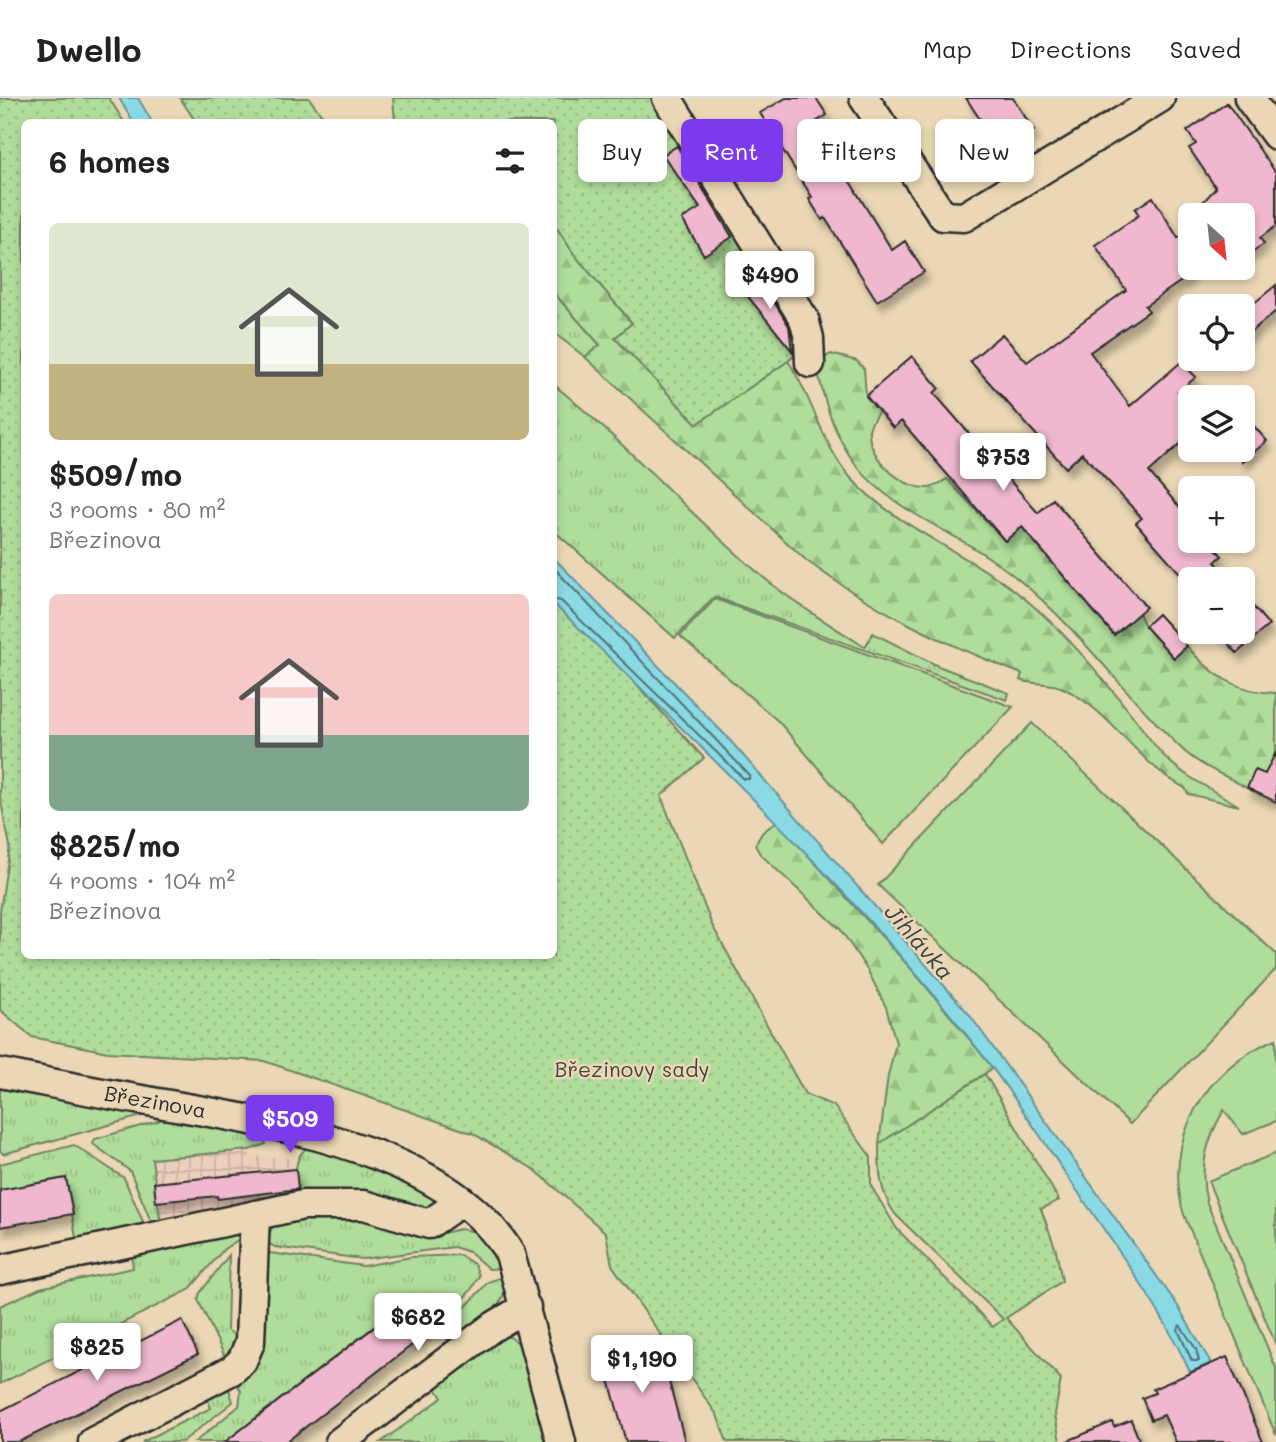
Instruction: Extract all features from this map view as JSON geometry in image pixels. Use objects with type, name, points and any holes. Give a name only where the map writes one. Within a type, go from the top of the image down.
[{"type":"street","points":[[667,98],[691,141],[804,319],[809,338],[810,363]]},
{"type":"street","points":[[864,98],[943,216],[954,218],[964,217],[1160,98]]},
{"type":"street","points":[[1249,98],[1276,135]]},
{"type":"street","name":"Březinova","points":[[0,1073],[330,1138],[427,1179],[462,1201],[489,1223],[510,1254],[561,1442]]},
{"type":"street","points":[[4,1271],[303,1205],[364,1205],[429,1224],[462,1201]]},
{"type":"street","points":[[93,1442],[228,1372],[242,1361],[250,1339],[256,1215]]},
{"type":"street","points":[[340,1442],[491,1328],[526,1307]]},
{"type":"shaded area","points":[[249,1150],[250,1156],[294,1158],[300,1198],[161,1226],[152,1159]]},
{"type":"green space","name":"Březinovy sady","points":[[0,98],[109,98],[122,119],[21,119],[21,959],[557,959],[557,607],[610,656],[704,758],[661,796],[712,925],[805,1094],[834,1106],[871,1157],[871,1186],[897,1229],[993,1327],[1003,1319],[895,1214],[883,1189],[879,1163],[879,1144],[985,1074],[1059,1200],[1041,1209],[1056,1250],[1062,1281],[1006,1318],[1061,1379],[1055,1414],[1060,1442],[727,1442],[717,1415],[612,1265],[606,1233],[535,1170],[472,1133],[264,1061],[108,1052],[32,1037],[0,1010],[0,911],[10,846],[0,797]]},
{"type":"green space","points":[[180,98],[309,98],[320,113],[329,119],[194,119]]},
{"type":"green space","points":[[393,98],[655,98],[681,140],[681,182],[707,182],[805,340],[793,351],[795,355],[788,361],[697,424],[615,338],[632,323],[574,254],[557,228],[557,119],[395,119]]},
{"type":"green space","points":[[557,228],[574,254],[632,323],[615,338],[697,424],[788,361],[840,464],[868,495],[888,511],[1003,582],[1024,598],[1079,651],[1172,764],[1239,806],[1188,794],[1185,788],[1153,766],[1097,711],[1065,689],[1020,680],[1022,674],[911,625],[859,596],[807,561],[585,357],[600,345],[557,297]]},
{"type":"green space","points":[[557,297],[600,345],[585,357],[557,335]]},
{"type":"green space","points":[[831,354],[857,361],[864,369],[866,396],[879,411],[869,429],[870,441],[880,461],[898,478],[918,487],[928,488],[947,479],[1005,541],[1022,527],[1114,635],[1139,613],[1145,626],[1174,658],[1187,646],[1226,680],[1249,689],[1276,693],[1276,779],[1247,788],[1190,756],[1159,726],[1068,625],[1018,579],[974,548],[902,506],[870,480],[856,465],[841,441],[826,402],[816,362]]},
{"type":"green space","points":[[557,387],[736,553],[800,605],[865,647],[873,633],[938,666],[1009,693],[1007,700],[714,597],[675,638],[557,534]]},
{"type":"green space","points":[[715,599],[1013,707],[883,844],[779,722],[680,636]]},
{"type":"green space","points":[[1032,723],[1276,954],[1276,969],[1130,1124],[878,885]]},
{"type":"green space","points":[[777,821],[914,972],[993,1068],[879,1144],[888,1076],[896,1043],[886,1007],[868,971],[840,929],[760,854],[755,845],[762,833]]},
{"type":"green space","points":[[1276,1039],[1276,1121],[1243,1134],[1224,1110],[1209,1143],[1203,1178],[1207,1203],[1276,1368],[1276,1435],[1184,1215],[1179,1187],[1179,1160],[1195,1109],[1210,1087],[1229,1068],[1251,1052]]},
{"type":"green space","points":[[0,1081],[149,1114],[3,1154],[0,1150]]},
{"type":"green space","points":[[169,1114],[264,1136],[266,1144],[249,1150],[152,1159],[161,1226],[152,1224],[130,1171],[93,1144],[95,1139],[158,1121]]},
{"type":"green space","points":[[74,1145],[124,1178],[145,1226],[77,1244],[66,1178],[0,1190],[0,1164]]},
{"type":"green space","points":[[311,1145],[430,1189],[437,1203],[430,1211],[300,1198],[296,1176],[297,1162],[300,1155]]},
{"type":"green space","points":[[1276,1153],[1276,1345],[1208,1181]]},
{"type":"green space","points":[[366,1216],[435,1235],[460,1229],[483,1233],[506,1268],[489,1269],[469,1252],[454,1247],[362,1259],[275,1247],[266,1242],[273,1225],[302,1217]]},
{"type":"green space","points":[[230,1232],[241,1238],[224,1249],[189,1290],[0,1384],[0,1306],[40,1288],[133,1268],[131,1253]]},
{"type":"green space","points":[[270,1253],[363,1266],[411,1257],[460,1255],[475,1265],[479,1276],[471,1290],[438,1327],[415,1295],[225,1442],[195,1442],[239,1406],[241,1391],[236,1382],[264,1255]]},
{"type":"green space","points":[[229,1255],[227,1330],[243,1340],[229,1365],[198,1300],[200,1293]]},
{"type":"green space","points":[[507,1275],[502,1299],[496,1308],[480,1324],[450,1343],[442,1333],[488,1282]]},
{"type":"green space","points":[[498,1336],[510,1337],[521,1345],[550,1442],[381,1442],[442,1398],[431,1380]]},
{"type":"green space","points":[[228,1386],[233,1402],[182,1442],[142,1442],[211,1408],[207,1398]]},
{"type":"water","points":[[119,98],[138,98],[150,119],[131,119]]},
{"type":"water","points":[[557,561],[727,737],[969,1014],[1176,1303],[1211,1363],[1190,1372],[1137,1278],[1024,1112],[983,1056],[921,980],[820,868],[557,607]]},
{"type":"building","points":[[786,98],[816,98],[827,115],[820,119],[797,119],[797,173],[783,150],[783,119],[764,119],[760,113]]},
{"type":"building","points":[[966,98],[1013,98],[1026,119],[980,119]]},
{"type":"building","points":[[1227,103],[1276,173],[1276,226],[1260,238],[1264,244],[1255,250],[1255,203],[1202,203],[1216,188],[1189,148],[1196,144],[1187,131]]},
{"type":"building","points":[[677,146],[681,153],[681,181],[667,161],[667,152]]},
{"type":"building","points":[[682,182],[699,182],[732,237],[704,255],[682,219],[700,208]]},
{"type":"building","points":[[803,182],[850,182],[892,250],[905,241],[924,272],[877,301],[825,218],[822,220],[809,199],[812,197]]},
{"type":"building","points":[[1153,197],[1178,238],[1178,280],[1183,280],[1145,306],[1149,311],[1090,352],[1130,406],[1178,365],[1178,371],[1190,371],[1196,377],[1186,385],[1178,385],[1178,446],[1149,472],[1178,505],[1178,553],[1219,553],[1222,556],[1215,562],[1219,567],[1178,567],[1178,571],[1136,523],[1142,518],[1082,453],[1066,468],[970,361],[1002,334],[1027,362],[1126,290],[1095,245],[1139,215],[1135,209]]},
{"type":"building","points":[[761,281],[789,326],[792,351],[745,293]]},
{"type":"building","points":[[1276,285],[1276,311],[1255,328],[1255,302]]},
{"type":"building","points":[[912,356],[939,388],[934,393],[1038,513],[1053,499],[1146,607],[1114,635],[1022,527],[1005,541],[901,421],[893,428],[866,396]]},
{"type":"building","points":[[1255,427],[1267,441],[1255,451]]},
{"type":"building","points":[[1255,609],[1269,625],[1255,637]]},
{"type":"building","points":[[1158,614],[1178,636],[1178,644],[1187,646],[1174,658],[1145,626]]},
{"type":"building","points":[[1229,644],[1247,644],[1237,653]]},
{"type":"building","points":[[1276,752],[1276,802],[1247,788],[1255,770],[1265,774]]},
{"type":"building","points":[[296,1169],[298,1189],[218,1199],[217,1196],[156,1202],[154,1183]]},
{"type":"building","points":[[66,1178],[73,1214],[0,1227],[0,1190]]},
{"type":"building","points":[[416,1295],[438,1325],[286,1442],[225,1442]]},
{"type":"building","points":[[182,1320],[198,1354],[19,1442],[0,1442],[0,1411]]},
{"type":"building","points":[[597,1349],[652,1349],[655,1357],[662,1355],[685,1442],[626,1442],[607,1372],[604,1373]]},
{"type":"building","points":[[1227,1357],[1263,1442],[1176,1442],[1164,1415],[1151,1420],[1142,1398],[1155,1393],[1153,1389]]},
{"type":"building","points":[[1131,1420],[1140,1442],[1065,1442],[1112,1422],[1114,1427]]},
{"type":"water label","name":"Jihlávka","points":[[919,942]]}]
